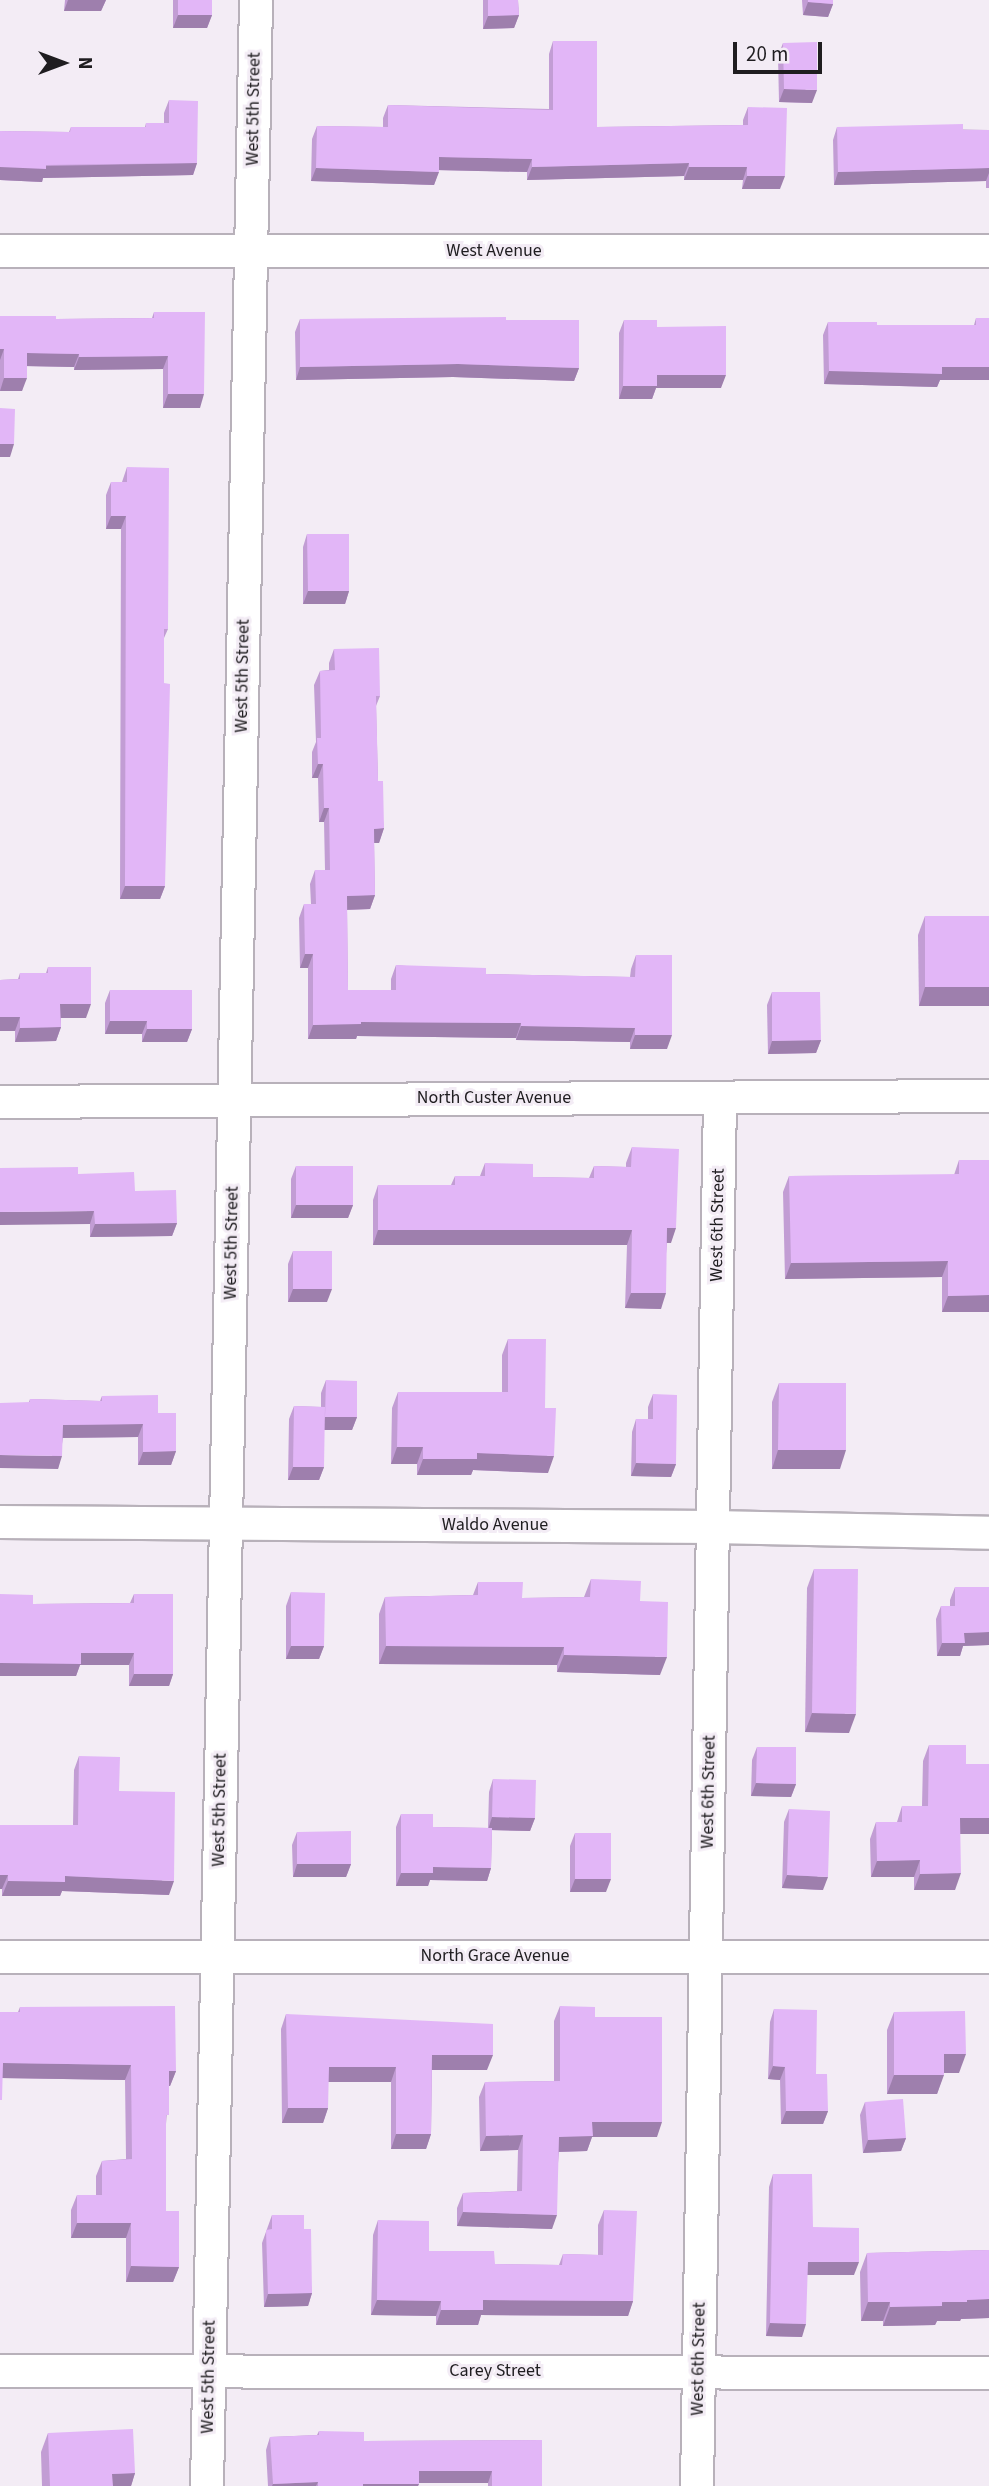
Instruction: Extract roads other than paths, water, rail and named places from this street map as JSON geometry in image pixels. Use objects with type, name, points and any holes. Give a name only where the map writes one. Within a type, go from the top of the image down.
[{"type":"street","name":"West 5th Street","points":[[207,2486],[256,0]]},
{"type":"street","name":"West Avenue","points":[[0,251],[989,251]]},
{"type":"street","name":"North Custer Avenue","points":[[0,1102],[989,1096]]},
{"type":"street","name":"West 6th Street","points":[[697,2486],[720,1098]]},
{"type":"street","name":"Waldo Avenue","points":[[0,1521],[713,1527],[989,1533]]},
{"type":"street","name":"North Grace Avenue","points":[[0,1957],[989,1957]]},
{"type":"street","name":"Carey Street","points":[[0,2371],[989,2373]]}]
